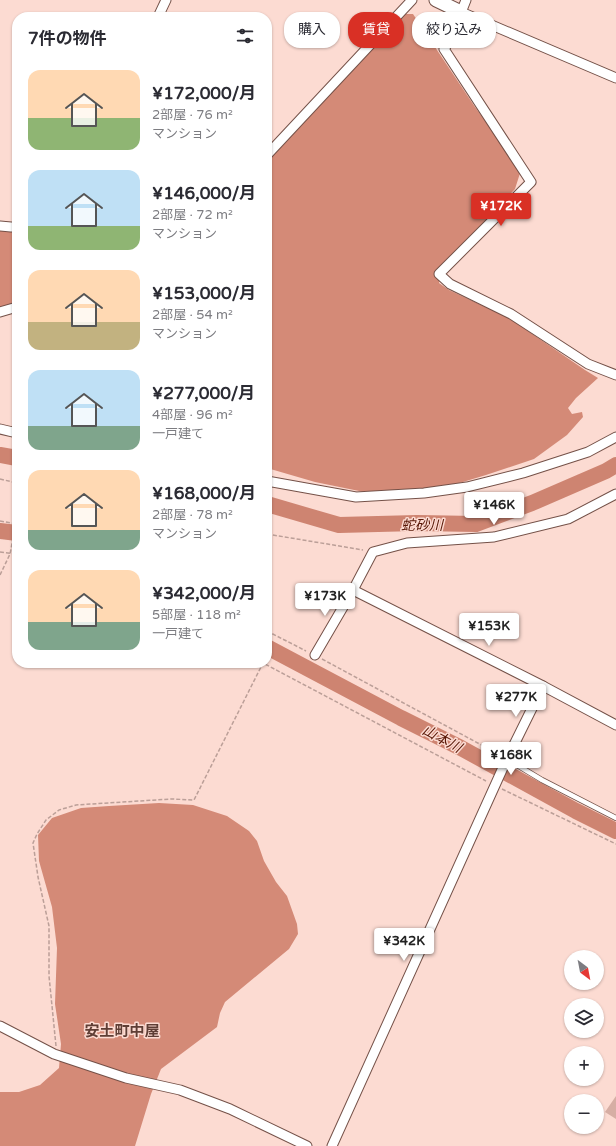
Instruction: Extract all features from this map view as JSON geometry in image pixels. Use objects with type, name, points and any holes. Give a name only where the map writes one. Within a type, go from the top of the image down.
[{"type":"street","points":[[160,12],[166,0]]},
{"type":"street","points":[[272,150],[412,0]]},
{"type":"street","points":[[436,0],[460,12],[466,0]]},
{"type":"street","points":[[496,27],[616,78]]},
{"type":"street","points":[[445,48],[531,182],[439,274],[450,284],[512,314],[588,364],[616,375]]},
{"type":"street","points":[[0,226],[12,227]]},
{"type":"street","points":[[0,312],[12,308]]},
{"type":"street","points":[[0,429],[12,432]]},
{"type":"street","points":[[272,482],[356,497],[424,493],[467,487],[523,473],[588,452],[616,437]]},
{"type":"street","points":[[316,655],[373,552],[407,543],[494,537],[568,518],[616,494]]},
{"type":"street","points":[[353,590],[543,686],[616,725]]},
{"type":"street","points":[[332,1146],[506,760],[543,686]]},
{"type":"street","points":[[0,1026],[54,1054],[126,1078],[180,1090],[230,1109],[307,1146]]},
{"type":"lane","points":[[506,760],[616,818]]},
{"type":"path","points":[[0,479],[12,482]]},
{"type":"path","points":[[0,521],[12,522]]},
{"type":"path","points":[[272,535],[373,552]]},
{"type":"path","points":[[0,575],[10,554],[12,541]]},
{"type":"path","points":[[0,552],[10,554]]},
{"type":"path","points":[[272,633],[316,655],[506,760]]},
{"type":"path","points":[[54,1054],[56,1043],[49,976],[49,926],[38,877],[34,850],[36,834],[46,820],[58,810],[76,805],[172,799],[194,800],[260,668]]},
{"type":"path","points":[[272,668],[496,784],[616,844]]},
{"type":"shaded area","points":[[412,14],[412,48],[436,48],[475,107],[521,170],[515,189],[442,266],[439,283],[449,290],[509,318],[598,378],[576,398],[568,408],[572,414],[582,412],[583,417],[567,435],[534,459],[423,494],[364,492],[315,482],[272,469],[272,155],[374,48],[404,48],[404,15]]},
{"type":"shaded area","points":[[0,223],[12,226],[12,304],[0,309]]},
{"type":"shaded area","points":[[159,803],[193,805],[227,816],[249,831],[257,841],[264,861],[276,882],[287,896],[297,924],[298,934],[289,949],[225,1002],[220,1013],[217,1027],[161,1069],[151,1094],[135,1146],[0,1146],[0,1092],[19,1092],[40,1085],[59,1068],[61,1044],[55,1004],[57,948],[52,907],[39,861],[38,835],[52,818],[81,808]]},
{"type":"building","points":[[616,1096],[616,1119],[605,1112]]},
{"type":"waterway","name":"蛇砂川","points":[[0,455],[12,457]]},
{"type":"waterway","name":"蛇砂川","points":[[272,505],[339,525],[417,523],[476,524],[532,503],[606,471],[616,465]]},
{"type":"waterway","name":"山本川","points":[[0,531],[12,532]]},
{"type":"waterway","name":"山本川","points":[[272,650],[616,831]]},
{"type":"district","name":"安土町中屋","points":[[122,1031]]}]
